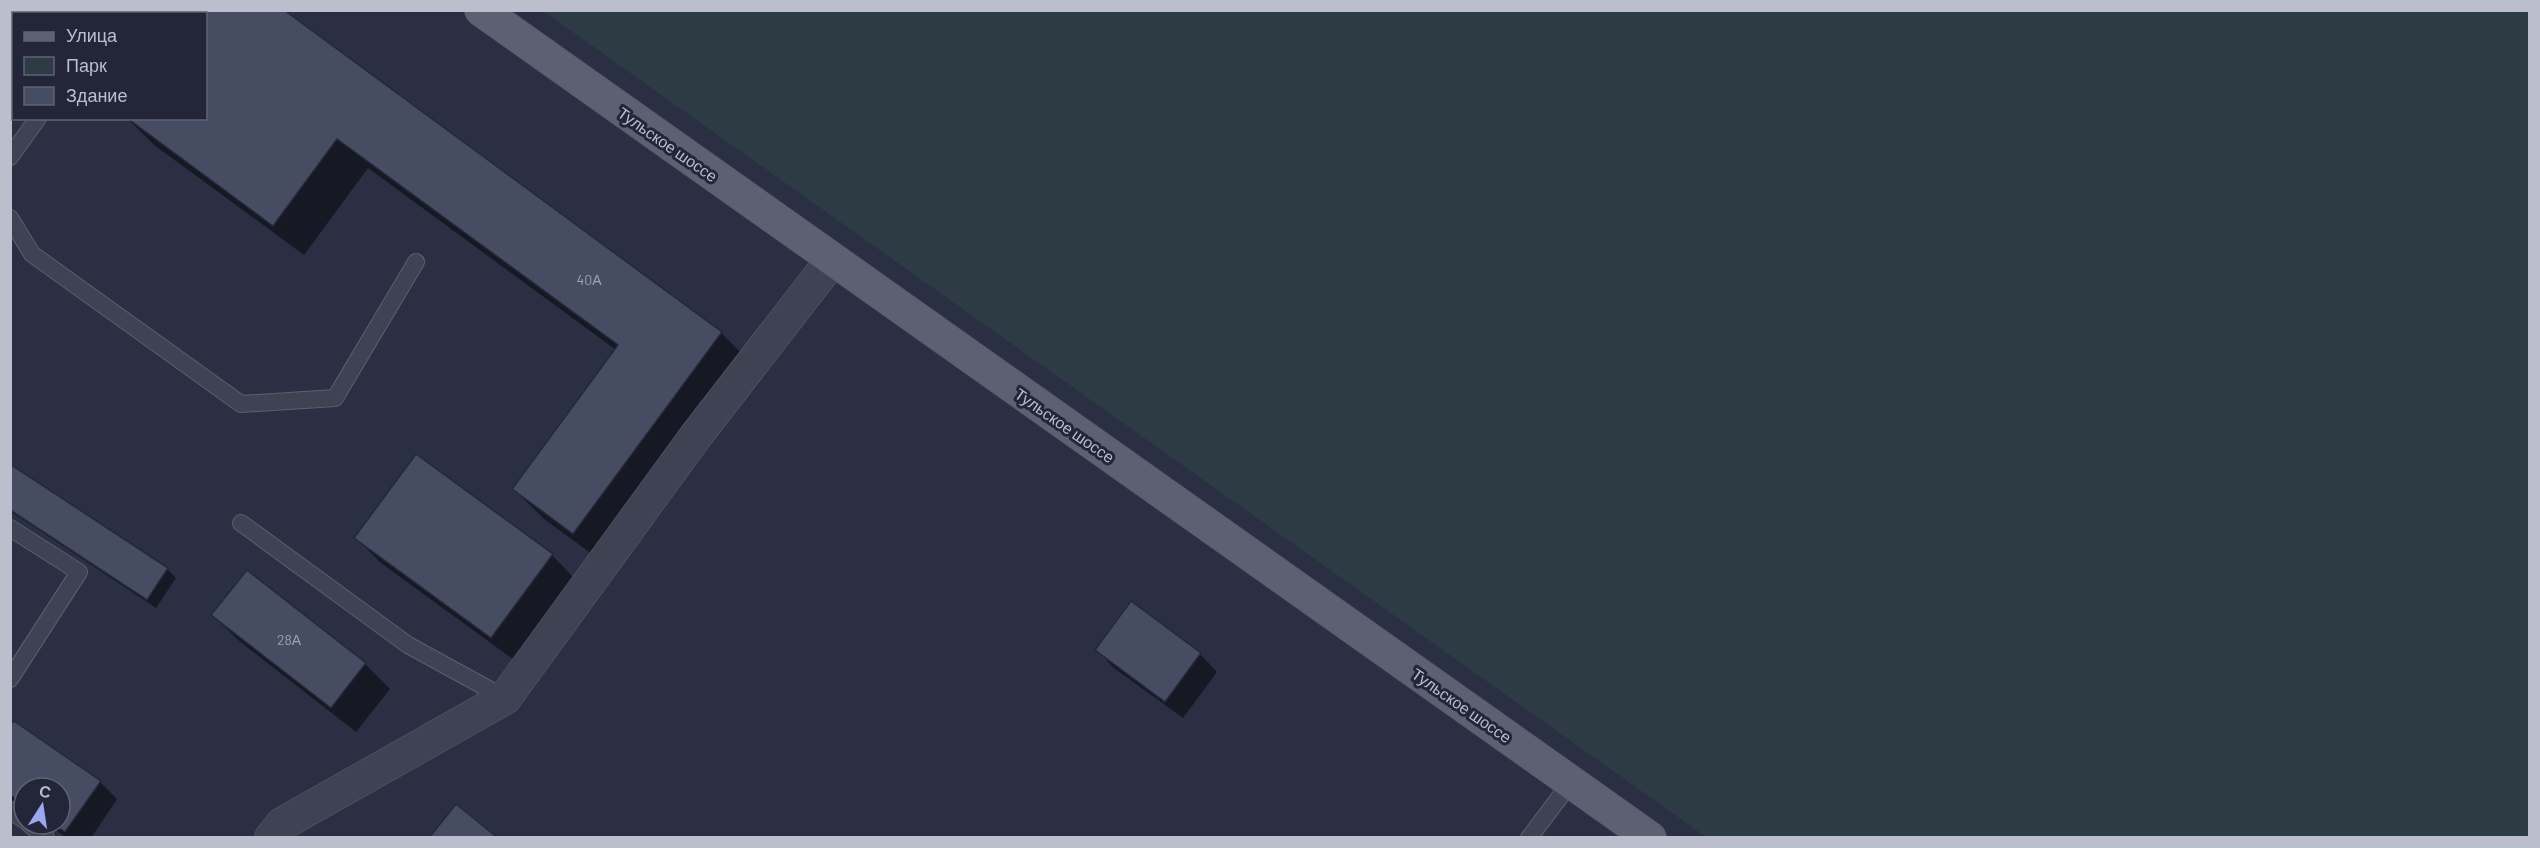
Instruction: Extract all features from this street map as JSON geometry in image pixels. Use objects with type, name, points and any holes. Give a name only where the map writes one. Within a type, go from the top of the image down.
[{"type":"main road","name":"Тульское шоссе","points":[[481,10],[1650,837]]},
{"type":"street","points":[[271,837],[282,824],[505,698],[695,437],[832,260]]},
{"type":"lane","points":[[10,157],[37,120]]},
{"type":"lane","points":[[10,218],[32,254],[241,404],[335,398],[416,262]]},
{"type":"lane","points":[[241,523],[408,645],[505,698]]},
{"type":"lane","points":[[10,528],[79,572],[10,679]]},
{"type":"lane","points":[[1529,837],[1571,782]]},
{"type":"green space","points":[[543,11],[2529,11],[2529,837],[1706,837]]},
{"type":"building","points":[[10,10],[63,10],[62,12],[12,12],[12,16]]},
{"type":"building","points":[[198,10],[284,10],[722,332],[573,534],[512,489],[618,345],[337,139],[273,226],[130,120],[207,120],[207,12],[197,12]]},
{"type":"building","points":[[416,454],[553,554],[491,638],[354,538]]},
{"type":"building","points":[[10,464],[168,568],[147,600],[10,510]]},
{"type":"building","points":[[247,570],[366,663],[331,708],[211,615]]},
{"type":"building","points":[[1131,601],[1201,653],[1165,702],[1095,650]]},
{"type":"building","points":[[14,721],[101,781],[72,822],[72,776],[12,776],[12,796],[10,795],[10,725]]},
{"type":"building","points":[[456,804],[498,838],[429,838]]}]
